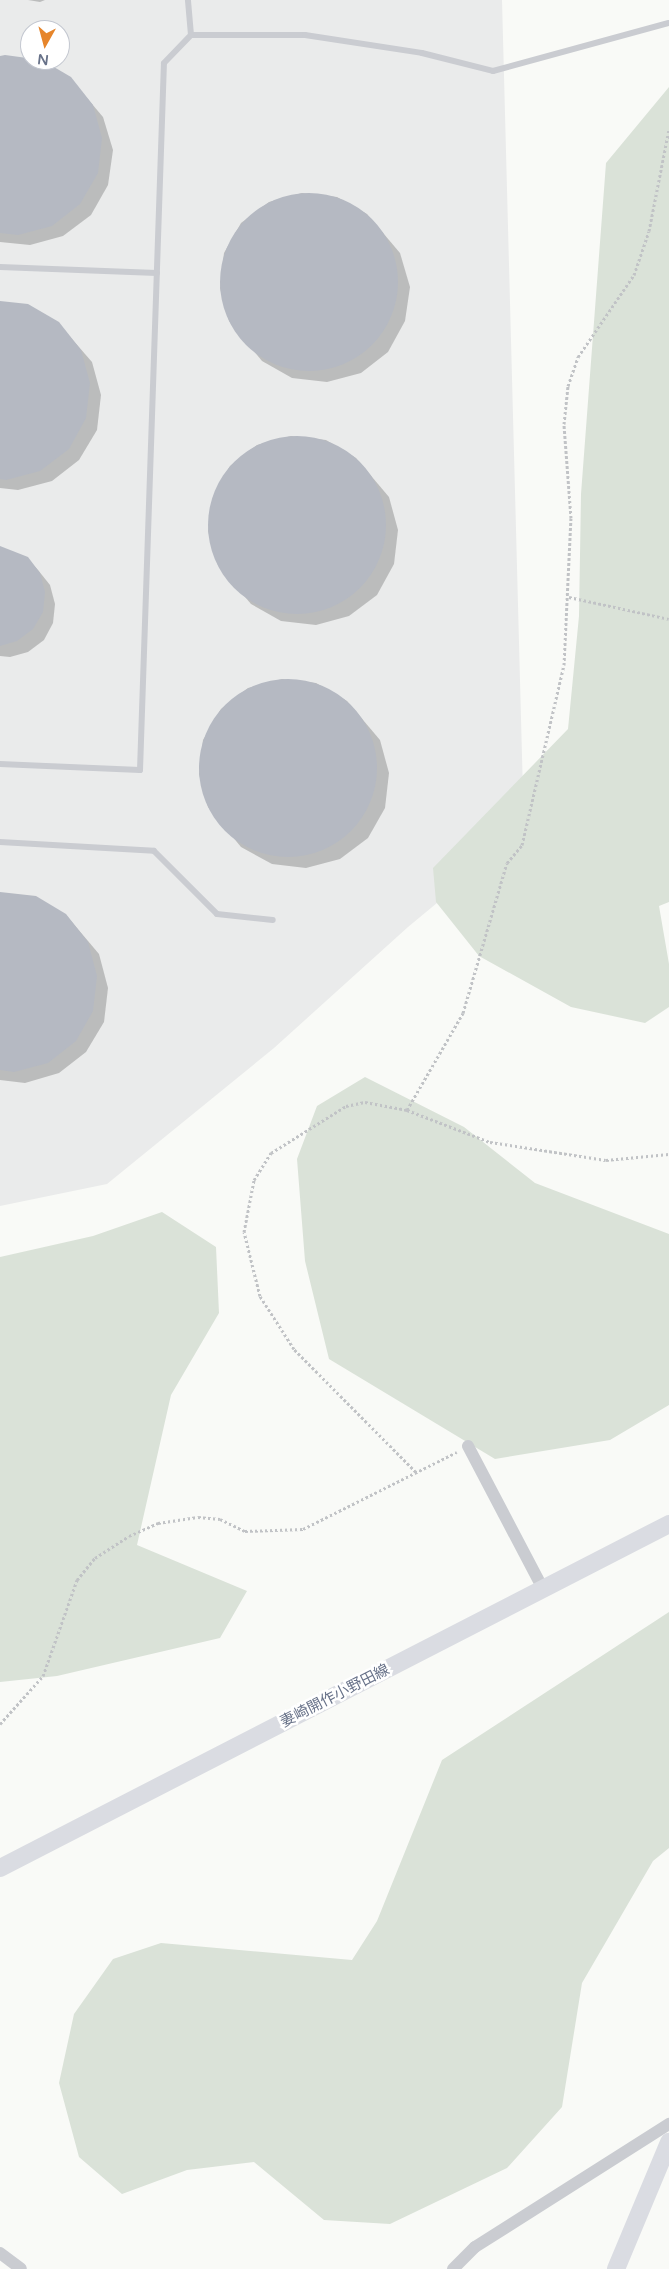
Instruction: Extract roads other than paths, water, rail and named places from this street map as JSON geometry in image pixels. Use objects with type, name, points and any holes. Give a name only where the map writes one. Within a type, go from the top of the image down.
[{"type":"main road","name":"妻崎開作小野田線","points":[[0,1868],[669,1524]]},
{"type":"main road","points":[[616,2269],[669,2142]]},
{"type":"street","points":[[468,1446],[543,1589]]},
{"type":"street","points":[[453,2269],[475,2247],[669,2124]]},
{"type":"street","points":[[0,2253],[21,2269]]},
{"type":"lane","points":[[188,0],[191,36]]},
{"type":"lane","points":[[0,764],[140,770],[164,64],[191,36],[305,36],[422,53],[493,71],[669,23]]},
{"type":"lane","points":[[0,267],[157,273]]},
{"type":"lane","points":[[0,842],[154,852],[217,914],[274,920]]}]
